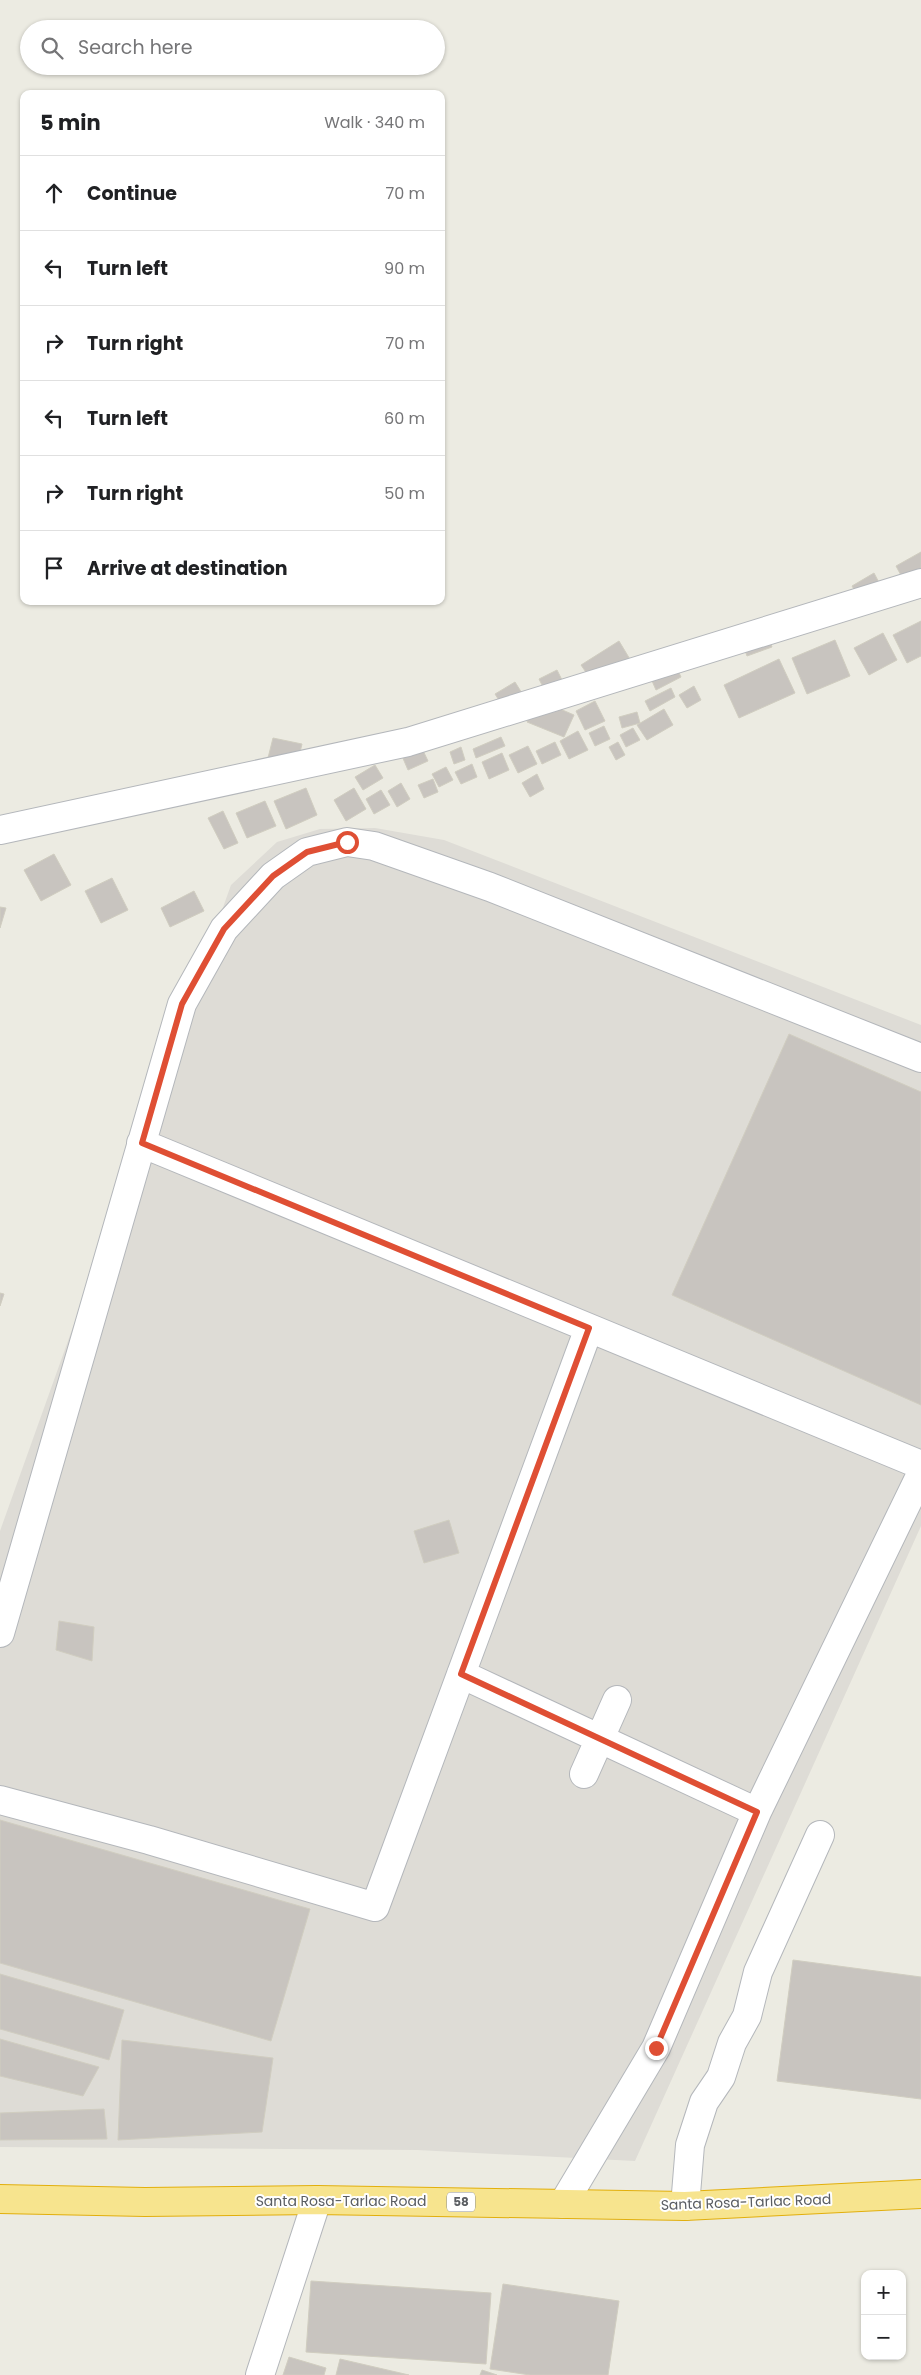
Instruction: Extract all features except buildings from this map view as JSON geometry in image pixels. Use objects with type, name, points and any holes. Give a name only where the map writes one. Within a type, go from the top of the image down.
[{"type":"highway","name":"Santa Rosa-Tarlac Road","points":[[0,2198],[145,2202],[317,2200],[685,2206],[921,2194]]},
{"type":"street","points":[[0,830],[408,742],[921,583]]},
{"type":"street","points":[[0,1634],[182,1004],[224,929],[273,876],[307,852],[347,842],[374,846],[490,887],[921,1058]]},
{"type":"street","points":[[142,1143],[921,1465]]},
{"type":"street","points":[[0,1800],[149,1840],[375,1907],[589,1328]]},
{"type":"street","points":[[563,2204],[656,2048],[757,1812],[921,1474]]},
{"type":"street","points":[[461,1674],[757,1812]]},
{"type":"street","points":[[584,1774],[617,1700]]},
{"type":"street","points":[[685,2206],[690,2145],[704,2102],[721,2077],[732,2043],[747,2016],[758,1972],[820,1835]]},
{"type":"street","points":[[260,2375],[317,2200]]},
{"type":"shaded area","points":[[375,828],[444,840],[921,1025],[921,1526],[635,2161],[417,2150],[0,2147],[0,1531],[231,885],[277,842],[320,829]]},
{"type":"route","points":[[347,842],[307,852],[273,876],[224,929],[182,1004],[142,1143],[589,1328],[461,1674],[757,1812],[656,2048]]}]
